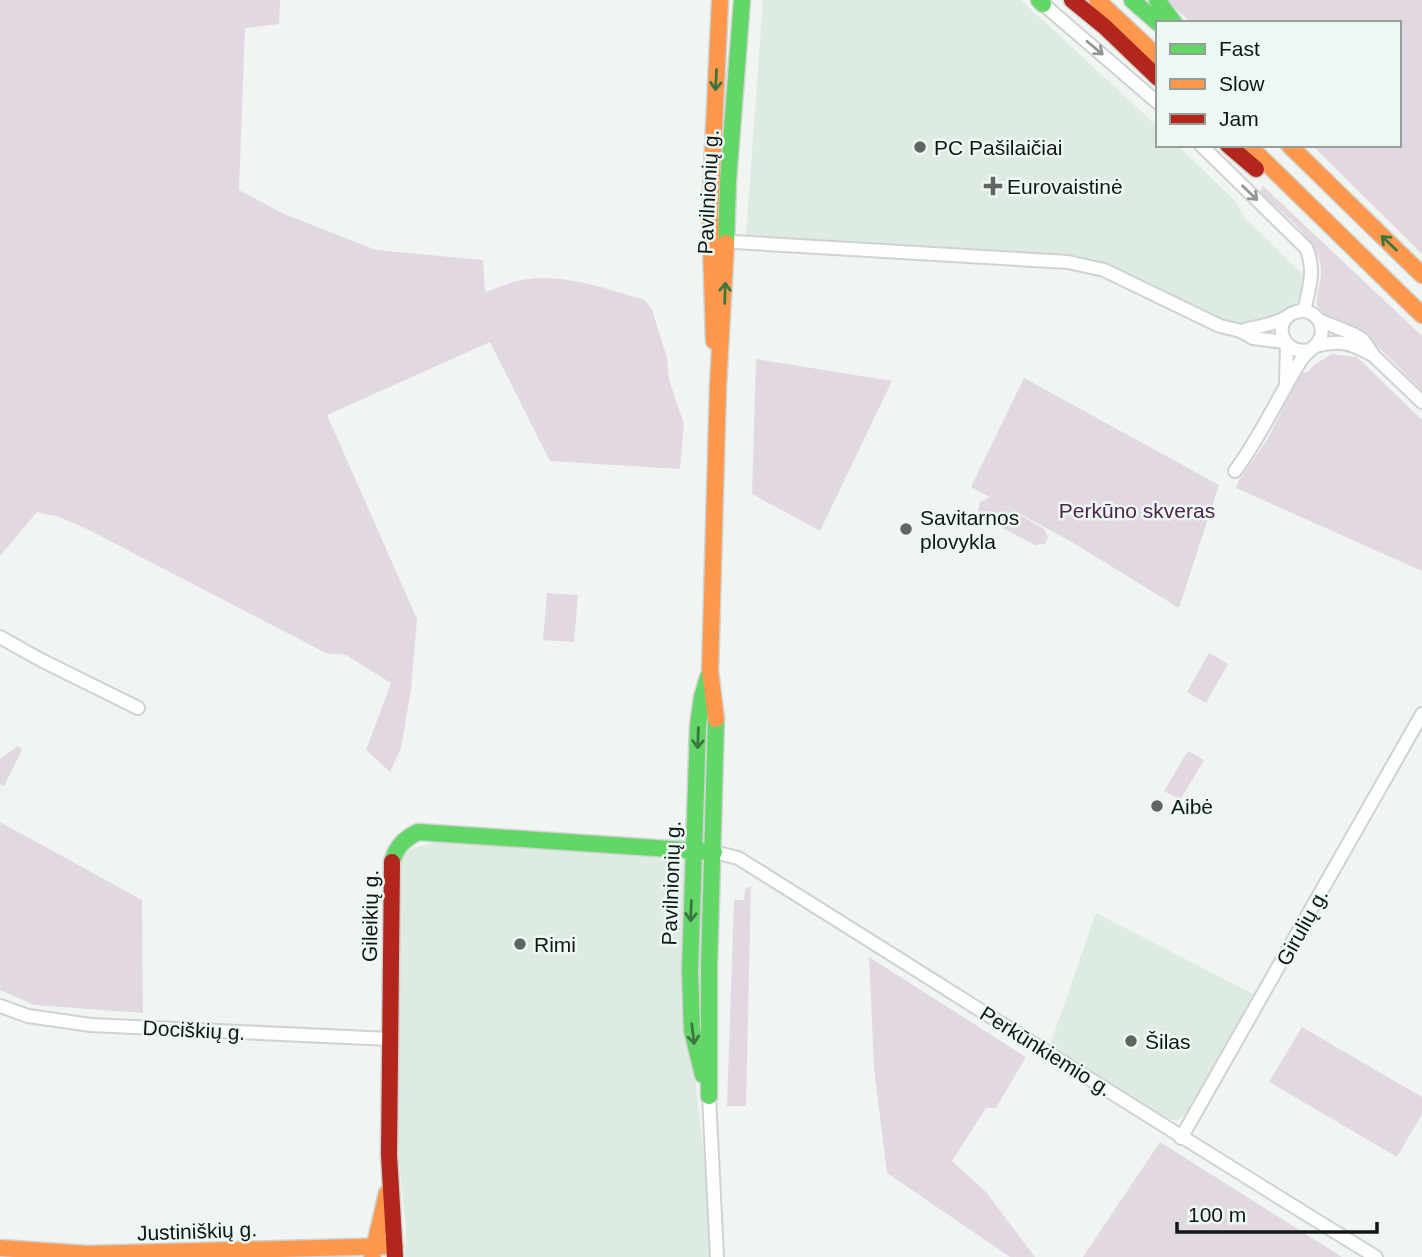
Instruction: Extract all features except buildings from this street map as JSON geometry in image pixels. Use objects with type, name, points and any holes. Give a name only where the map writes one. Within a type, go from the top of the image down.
[{"type":"main road","name":"Pavilnionių g.","points":[[718,241],[713,141],[720,0]]},
{"type":"main road","name":"Pavilnionių g.","points":[[709,1096],[709,968],[717,726],[710,671],[718,385],[710,301],[731,135],[742,0]]},
{"type":"main road","points":[[1072,0],[1105,27],[1156,76]]},
{"type":"main road","points":[[1097,0],[1156,55]]},
{"type":"main road","points":[[1132,0],[1156,21]]},
{"type":"main road","points":[[1157,0],[1173,21]]},
{"type":"main road","points":[[1230,147],[1329,237],[1386,280]]},
{"type":"main road","points":[[1250,147],[1422,315]]},
{"type":"main road","points":[[1291,147],[1422,275]]},
{"type":"main road","name":"Pavilnionių g.","points":[[709,1096],[695,1047],[690,971],[698,726],[702,697],[710,671]]},
{"type":"main road","name":"Gileikių g.","points":[[395,1252],[389,1184],[392,856],[405,838],[418,832],[714,852]]},
{"type":"main road","name":"Gileikių g.","points":[[372,1252],[389,1184]]},
{"type":"main road","name":"Justiniškių g.","points":[[0,1248],[101,1254],[395,1252]]},
{"type":"street","points":[[1041,2],[1156,101]]},
{"type":"street","points":[[1203,147],[1306,248],[1310,257],[1311,280],[1304,311]]},
{"type":"street","points":[[718,241],[1056,261],[1092,266],[1220,326],[1241,331],[1253,338],[1286,343],[1295,350],[1336,341],[1350,343],[1374,356]]},
{"type":"street","points":[[1241,331],[1271,326],[1297,311],[1310,312],[1319,320],[1363,340],[1374,356],[1422,402]]},
{"type":"street","points":[[1286,317],[1282,329],[1286,343],[1286,382]]},
{"type":"street","points":[[1235,471],[1266,425],[1286,382],[1294,375],[1322,334],[1319,320]]},
{"type":"street","points":[[0,638],[138,708]]},
{"type":"street","name":"Girulių g.","points":[[1181,1138],[1422,714]]},
{"type":"street","name":"Perkūnkiemio g.","points":[[714,852],[738,858],[1023,1035],[1181,1138],[1376,1257]]},
{"type":"street","name":"Dociškių g.","points":[[0,1006],[28,1016],[91,1025],[390,1039]]},
{"type":"street","name":"Pavilnionių g.","points":[[709,1096],[717,1257]]},
{"type":"shaded area","points":[[763,0],[1021,0],[1156,125],[1156,147],[1179,147],[1236,202],[1244,217],[1305,277],[1301,295],[1292,307],[1272,322],[1249,324],[1200,311],[1098,263],[1075,255],[746,235]]},
{"type":"shaded area","points":[[437,842],[678,859],[684,862],[687,874],[681,996],[687,1046],[694,1068],[707,1184],[711,1257],[405,1257],[406,1227],[398,1155],[397,866],[412,848]]},
{"type":"shaded area","points":[[1096,913],[1257,996],[1191,1111],[1176,1121],[1160,1116],[1050,1045]]},
{"type":"green space","points":[[0,0],[280,0],[279,24],[245,28],[239,190],[284,214],[376,250],[483,260],[485,292],[517,281],[552,278],[584,283],[645,300],[652,310],[667,358],[669,380],[684,424],[680,469],[550,461],[490,342],[327,415],[417,619],[411,690],[401,748],[390,772],[366,750],[391,683],[346,655],[326,653],[59,517],[37,512],[0,556]]},
{"type":"green space","points":[[1165,0],[1422,0],[1422,254],[1314,147],[1401,147],[1401,21],[1190,21]]},
{"type":"green space","points":[[1263,186],[1422,336],[1422,391],[1371,341],[1329,317],[1317,306],[1321,273],[1318,257],[1313,246],[1296,226],[1259,192]]},
{"type":"green space","points":[[1332,354],[1357,357],[1422,420],[1422,571],[1236,488],[1267,440],[1301,373],[1308,372],[1315,364]]},
{"type":"green space","points":[[756,359],[892,381],[820,531],[752,494]]},
{"type":"green space","name":"Perkūno skveras","points":[[1024,378],[1219,485],[1179,608],[1075,544],[1004,505],[1044,529],[1048,538],[1045,544],[1035,545],[982,517],[978,512],[980,502],[990,497],[971,487]]},
{"type":"green space","points":[[547,593],[578,595],[574,642],[543,640]]},
{"type":"green space","points":[[1209,653],[1228,664],[1206,703],[1187,692]]},
{"type":"green space","points":[[18,746],[22,750],[4,786],[0,784],[0,759]]},
{"type":"green space","points":[[1188,751],[1204,760],[1180,800],[1164,791]]},
{"type":"green space","points":[[0,822],[142,900],[143,1013],[34,1005],[0,990]]},
{"type":"green space","points":[[751,886],[746,1106],[727,1106],[734,900],[744,900],[745,889]]},
{"type":"green space","points":[[869,957],[1026,1057],[996,1108],[986,1108],[952,1161],[986,1192],[1035,1257],[1010,1257],[887,1173],[874,1068]]},
{"type":"green space","points":[[1302,1027],[1422,1097],[1422,1114],[1397,1157],[1269,1082]]},
{"type":"green space","points":[[1160,1142],[1342,1257],[1083,1257]]},
{"type":"traffic: fast","points":[[726,243],[742,0]]},
{"type":"traffic: fast","points":[[1039,0],[1043,4]]},
{"type":"traffic: fast","points":[[1132,0],[1156,21]]},
{"type":"traffic: fast","points":[[1157,0],[1173,21]]},
{"type":"traffic: fast","points":[[703,1075],[692,1030],[690,971],[698,726],[708,677]]},
{"type":"traffic: fast","points":[[709,1096],[709,968],[716,719]]},
{"type":"traffic: fast","points":[[392,862],[401,844],[418,832],[714,852]]},
{"type":"traffic: slow","points":[[714,341],[710,213],[720,0]]},
{"type":"traffic: slow","points":[[1097,0],[1156,55]]},
{"type":"traffic: slow","points":[[1250,147],[1422,315]]},
{"type":"traffic: slow","points":[[1291,147],[1422,275]]},
{"type":"traffic: slow","points":[[716,719],[710,671],[718,385],[726,243]]},
{"type":"traffic: slow","points":[[372,1257],[387,1193]]},
{"type":"traffic: slow","points":[[0,1248],[88,1254],[395,1246]]},
{"type":"traffic: jam","points":[[1072,0],[1105,27],[1156,76]]},
{"type":"traffic: jam","points":[[1230,147],[1256,169]]},
{"type":"traffic: jam","points":[[392,862],[389,1155],[395,1257]]},
{"type":"place","name":"PC Pašilaičiai","points":[[920,147]]},
{"type":"place","name":"Eurovaistinė","points":[[993,186]]},
{"type":"place","name":"Savitarnos plovykla","points":[[906,529]]},
{"type":"place","name":"Aibė","points":[[1157,806]]},
{"type":"place","name":"Rimi","points":[[520,944]]},
{"type":"place","name":"Šilas","points":[[1131,1041]]}]
